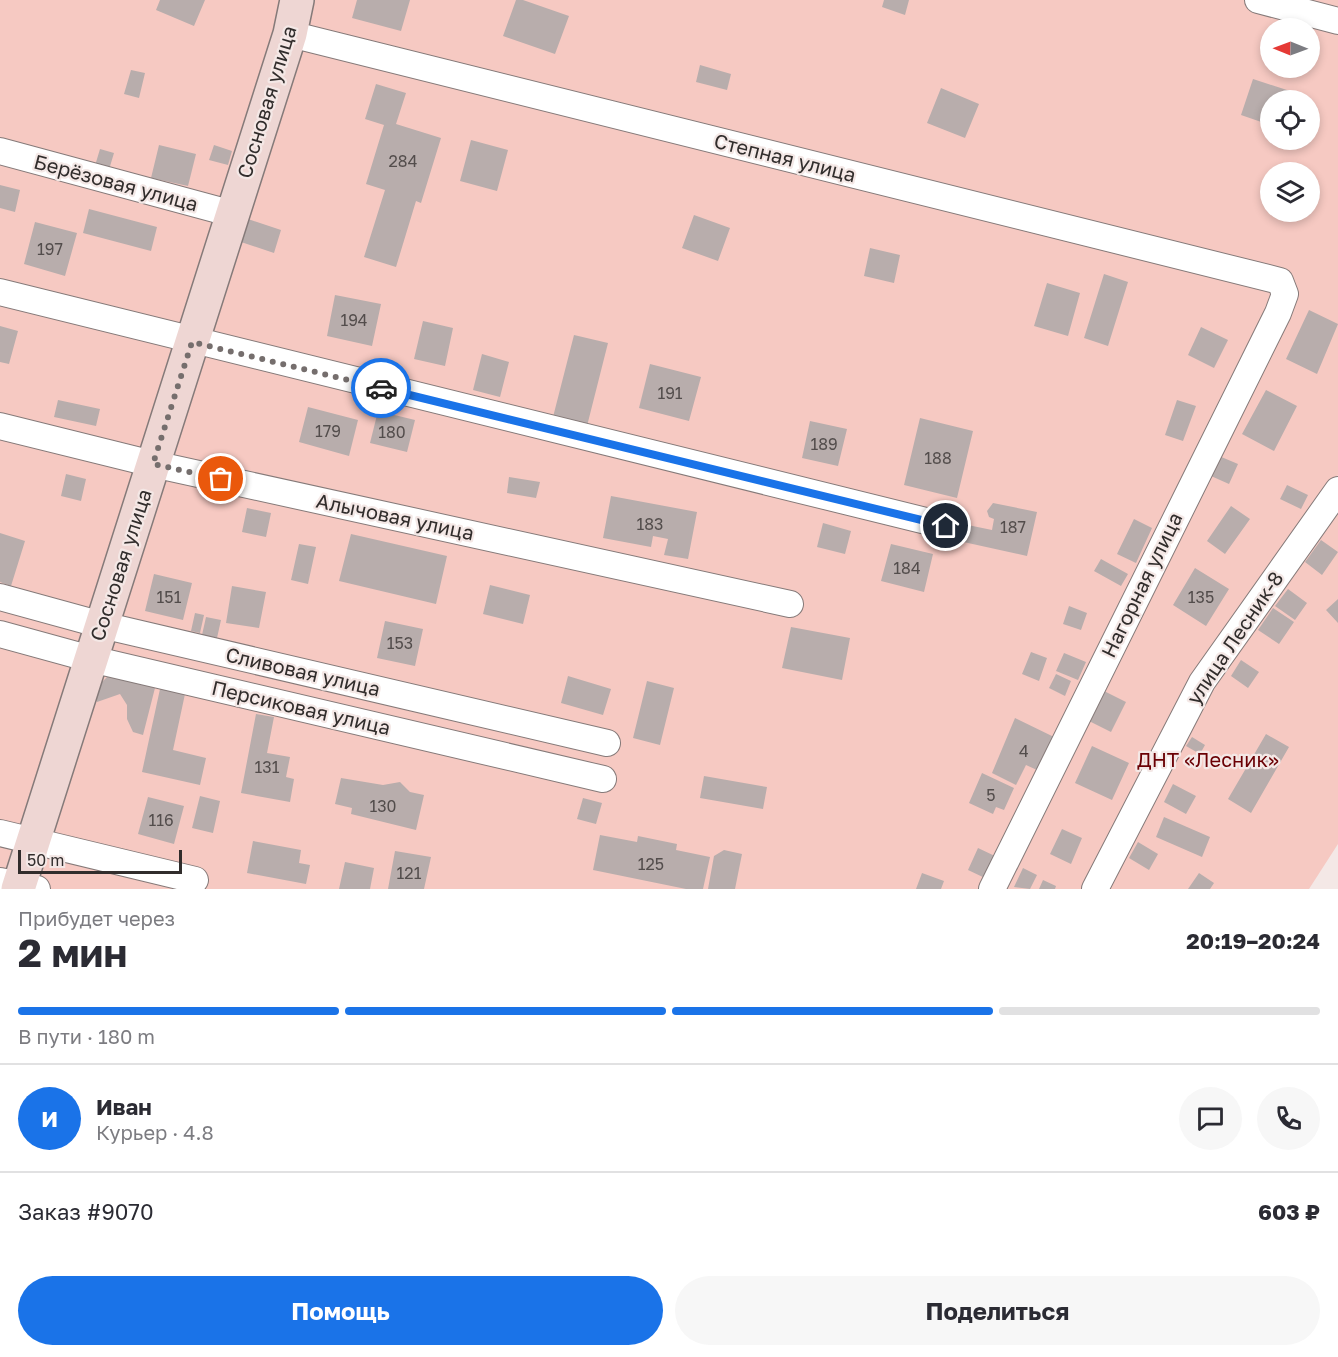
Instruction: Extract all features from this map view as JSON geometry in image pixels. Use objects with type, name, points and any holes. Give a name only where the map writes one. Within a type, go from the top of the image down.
[{"type":"street","name":"Сосновая улица","points":[[18,886],[290,34],[297,0]]},
{"type":"street","points":[[1258,0],[1338,21]]},
{"type":"street","name":"Степная улица","points":[[290,34],[1280,281]]},
{"type":"street","name":"Берёзовая улица","points":[[0,151],[233,214]]},
{"type":"street","name":"Нагорная улица","points":[[992,889],[1278,313],[1285,294],[1280,281]]},
{"type":"street","points":[[0,292],[192,342],[946,526]]},
{"type":"street","name":"Алычовая улица","points":[[0,426],[153,464],[790,604]]},
{"type":"street","name":"улица Лесник-8","points":[[1095,889],[1202,682],[1338,490]]},
{"type":"street","name":"Сливовая улица","points":[[0,597],[102,625],[607,742]]},
{"type":"street","name":"Персиковая улица","points":[[0,634],[91,658],[603,779]]},
{"type":"street","points":[[0,833],[195,880]]},
{"type":"green space","name":"ДНТ «Лесник»","points":[[0,0],[1338,0],[1338,475],[1319,499],[1338,507],[1338,844],[1309,889],[0,889]]},
{"type":"building","points":[[160,0],[205,0],[194,26],[156,10]]},
{"type":"building","points":[[357,0],[410,0],[401,31],[352,18]]},
{"type":"building","points":[[516,0],[523,0],[569,16],[555,54],[503,36]]},
{"type":"building","points":[[884,0],[909,0],[905,15],[882,7]]},
{"type":"building","points":[[700,65],[731,74],[727,90],[696,82]]},
{"type":"building","points":[[131,70],[145,73],[139,98],[124,94]]},
{"type":"building","points":[[1253,79],[1287,90],[1260,90],[1260,122],[1241,115]]},
{"type":"building","points":[[376,84],[406,93],[396,124],[441,138],[421,203],[416,201],[396,267],[364,257],[385,190],[366,184],[384,125],[365,119]]},
{"type":"building","points":[[941,88],[979,104],[965,138],[927,123]]},
{"type":"building","points":[[471,140],[508,150],[497,191],[460,181]]},
{"type":"building","points":[[159,145],[196,154],[188,186],[151,178]]},
{"type":"building","points":[[214,145],[232,151],[228,165],[209,160]]},
{"type":"building","points":[[100,149],[114,153],[108,173],[94,169]]},
{"type":"building","points":[[0,185],[20,190],[15,212],[0,208]]},
{"type":"building","points":[[89,209],[157,227],[151,251],[83,233]]},
{"type":"building","points":[[694,215],[730,228],[718,261],[682,248]]},
{"type":"building","points":[[248,219],[281,230],[274,253],[241,242]]},
{"type":"building","points":[[35,222],[77,233],[65,276],[24,264]]},
{"type":"building","points":[[870,248],[900,255],[894,283],[864,276]]},
{"type":"building","points":[[1104,274],[1128,282],[1108,346],[1084,338]]},
{"type":"building","points":[[1047,283],[1080,293],[1068,336],[1034,326]]},
{"type":"building","points":[[335,295],[381,304],[372,346],[327,336]]},
{"type":"building","points":[[1309,310],[1338,324],[1317,374],[1286,359]]},
{"type":"building","points":[[423,321],[453,328],[445,366],[414,359]]},
{"type":"building","points":[[0,326],[18,331],[9,364],[0,362]]},
{"type":"building","points":[[1201,327],[1228,340],[1214,368],[1188,355]]},
{"type":"building","points":[[574,335],[608,343],[587,426],[553,417]]},
{"type":"building","points":[[482,354],[509,362],[500,397],[473,390]]},
{"type":"building","points":[[650,364],[701,377],[689,421],[639,408]]},
{"type":"building","points":[[1266,390],[1297,406],[1274,451],[1242,434]]},
{"type":"building","points":[[58,400],[100,409],[96,426],[54,417]]},
{"type":"building","points":[[1177,400],[1196,406],[1183,441],[1165,435]]},
{"type":"building","points":[[308,407],[358,420],[349,456],[299,442]]},
{"type":"building","points":[[378,411],[415,420],[407,452],[370,443]]},
{"type":"building","points":[[920,418],[973,431],[957,498],[904,485]]},
{"type":"building","points":[[810,421],[847,429],[838,466],[802,458]]},
{"type":"building","points":[[1219,456],[1238,464],[1229,484],[1211,476]]},
{"type":"building","points":[[66,474],[86,479],[81,501],[61,496]]},
{"type":"building","points":[[509,477],[540,482],[536,498],[507,493]]},
{"type":"building","points":[[1287,485],[1308,495],[1301,509],[1280,499]]},
{"type":"building","points":[[611,496],[697,512],[688,559],[664,555],[668,539],[653,536],[651,547],[603,538]]},
{"type":"building","points":[[993,503],[1037,512],[1027,556],[959,541],[963,524],[992,530],[994,519],[989,517],[987,511]]},
{"type":"building","points":[[1231,506],[1250,519],[1225,554],[1207,541]]},
{"type":"building","points":[[247,508],[271,513],[266,537],[242,532]]},
{"type":"building","points":[[1134,519],[1152,528],[1136,563],[1117,554]]},
{"type":"building","points":[[823,523],[851,531],[845,554],[817,547]]},
{"type":"building","points":[[0,533],[25,541],[11,586],[0,582]]},
{"type":"building","points":[[351,534],[447,556],[436,604],[339,581]]},
{"type":"building","points":[[1321,540],[1338,552],[1322,575],[1305,562]]},
{"type":"building","points":[[299,544],[316,547],[308,584],[291,580]]},
{"type":"building","points":[[891,544],[933,554],[924,592],[881,581]]},
{"type":"building","points":[[1101,559],[1128,574],[1121,586],[1094,571]]},
{"type":"building","points":[[1195,568],[1229,589],[1206,626],[1173,605]]},
{"type":"building","points":[[154,574],[192,583],[183,620],[145,611]]},
{"type":"building","points":[[490,585],[530,595],[523,624],[483,614]]},
{"type":"building","points":[[232,586],[266,592],[259,628],[226,623]]},
{"type":"building","points":[[1288,589],[1307,603],[1295,620],[1275,606]]},
{"type":"building","points":[[1338,599],[1338,623],[1326,610]]},
{"type":"building","points":[[1069,606],[1087,613],[1081,630],[1063,624]]},
{"type":"building","points":[[1273,608],[1294,622],[1279,644],[1258,630]]},
{"type":"building","points":[[195,613],[204,615],[200,633],[191,631]]},
{"type":"building","points":[[206,617],[221,620],[217,638],[202,635]]},
{"type":"building","points":[[385,621],[423,629],[415,666],[377,658]]},
{"type":"building","points":[[791,627],[850,638],[842,680],[782,668]]},
{"type":"building","points":[[1031,652],[1047,658],[1039,681],[1022,674]]},
{"type":"building","points":[[1064,653],[1086,662],[1078,680],[1056,671]]},
{"type":"building","points":[[1241,660],[1259,672],[1248,688],[1231,676]]},
{"type":"building","points":[[1056,674],[1071,681],[1065,696],[1049,688]]},
{"type":"building","points":[[114,675],[156,684],[143,735],[133,732],[127,719],[127,705],[120,694],[97,702],[93,691],[107,677]]},
{"type":"building","points":[[568,676],[611,689],[603,715],[561,703]]},
{"type":"building","points":[[647,681],[674,688],[660,745],[633,738]]},
{"type":"building","points":[[160,689],[185,694],[173,750],[206,758],[200,785],[142,772]]},
{"type":"building","points":[[1102,690],[1126,702],[1111,732],[1087,720]]},
{"type":"building","points":[[256,714],[274,717],[267,753],[290,757],[286,777],[294,779],[290,802],[241,793]]},
{"type":"building","points":[[1015,718],[1054,737],[1037,770],[1026,765],[1016,785],[992,773]]},
{"type":"building","points":[[1266,734],[1289,747],[1251,813],[1228,799]]},
{"type":"building","points":[[1192,737],[1205,745],[1200,754],[1186,746]]},
{"type":"building","points":[[1092,746],[1129,763],[1112,800],[1075,783]]},
{"type":"building","points":[[982,773],[1014,788],[1004,810],[996,807],[993,814],[969,803]]},
{"type":"building","points":[[704,776],[767,787],[763,809],[700,798]]},
{"type":"building","points":[[341,778],[383,785],[400,782],[410,792],[424,795],[416,830],[351,814],[352,808],[335,804]]},
{"type":"building","points":[[1173,784],[1196,796],[1186,814],[1164,802]]},
{"type":"building","points":[[200,796],[220,801],[213,833],[192,828]]},
{"type":"building","points":[[148,797],[184,806],[174,844],[138,834]]},
{"type":"building","points":[[583,798],[602,803],[596,824],[577,819]]},
{"type":"building","points":[[1164,817],[1210,837],[1202,857],[1156,837]]},
{"type":"building","points":[[1062,829],[1082,838],[1071,864],[1050,854]]},
{"type":"building","points":[[600,835],[637,842],[638,836],[677,844],[676,850],[710,857],[703,889],[686,889],[593,870]]},
{"type":"building","points":[[253,841],[301,850],[299,863],[310,865],[306,884],[247,873]]},
{"type":"building","points":[[1138,842],[1158,854],[1149,870],[1129,858]]},
{"type":"building","points":[[978,848],[997,857],[987,879],[968,870]]},
{"type":"building","points":[[724,850],[742,854],[735,889],[708,889],[714,856]]},
{"type":"building","points":[[395,851],[431,857],[424,889],[388,889]]},
{"type":"building","points":[[345,862],[374,868],[370,889],[339,889]]},
{"type":"building","points":[[1023,868],[1037,875],[1030,889],[1014,887]]},
{"type":"building","points":[[922,873],[944,881],[941,889],[916,889]]},
{"type":"building","points":[[1199,873],[1214,883],[1210,889],[1188,889]]},
{"type":"building","points":[[1043,880],[1056,886],[1055,889],[1039,889]]},
{"type":"way so far","points":[[221,479],[153,464],[192,342],[381,388]]},
{"type":"route","points":[[381,388],[946,526]]}]
